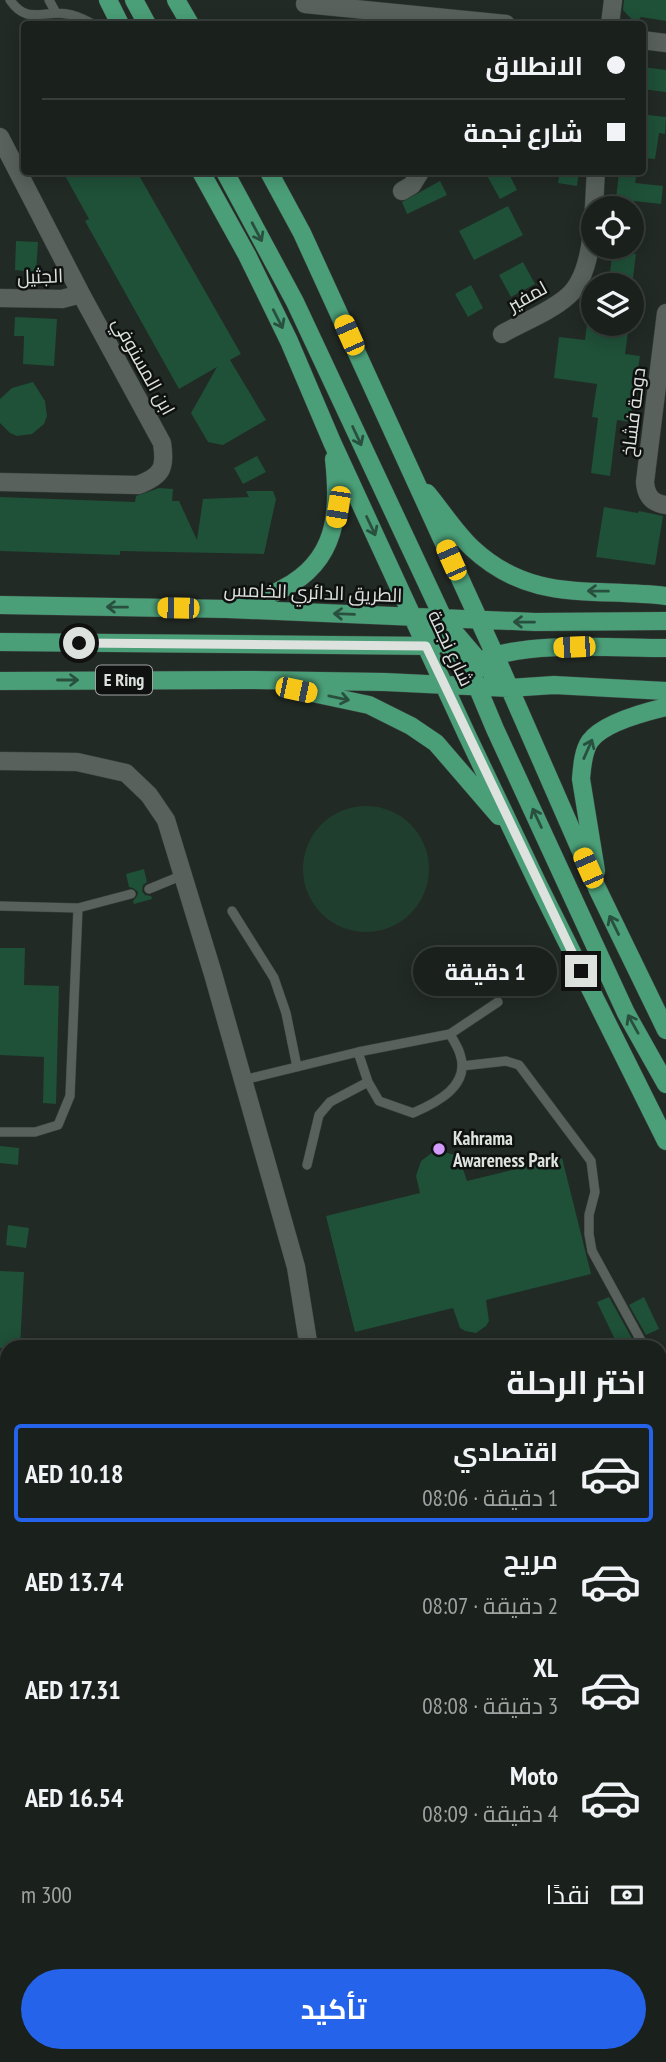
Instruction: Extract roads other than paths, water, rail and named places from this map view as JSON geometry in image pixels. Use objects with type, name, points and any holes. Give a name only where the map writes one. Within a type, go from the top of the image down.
[{"type":"main road","points":[[108,0],[118,21]]},
{"type":"main road","points":[[134,0],[145,21]]},
{"type":"main road","points":[[176,0],[188,21]]},
{"type":"main road","name":"شارع نجمة","points":[[203,175],[247,255],[289,341],[332,442],[515,835],[666,1141]]},
{"type":"main road","points":[[227,175],[295,302],[453,642]]},
{"type":"main road","name":"شارع نجمة","points":[[271,175],[302,233],[479,621],[481,661],[478,686],[495,729],[626,1013],[666,1084]]},
{"type":"main road","points":[[228,609],[283,589],[304,574],[321,555],[335,524],[338,507],[332,442]]},
{"type":"main road","points":[[415,478],[472,548],[516,578],[567,591],[666,596]]},
{"type":"main road","name":"الطريق الدائري الخامس","points":[[0,606],[228,609],[479,621],[666,621]]},
{"type":"main road","points":[[413,617],[481,661],[509,688],[597,888],[666,1030]]},
{"type":"main road","points":[[0,642],[426,646],[453,642],[479,621]]},
{"type":"main road","points":[[446,686],[481,661],[574,647],[666,649]]},
{"type":"main road","points":[[248,680],[369,705],[411,726],[436,743],[515,835]]},
{"type":"main road","name":"E Ring","points":[[0,681],[248,680],[509,688],[554,685],[666,691]]},
{"type":"main road","points":[[597,888],[581,779],[582,765],[590,740],[621,721],[666,707]]},
{"type":"street","points":[[610,21],[613,0]]},
{"type":"street","points":[[304,4],[438,21]]},
{"type":"street","points":[[646,41],[666,44]]},
{"type":"street","name":"ابن المستوفي","points":[[0,137],[162,443],[164,458],[161,471],[152,480],[138,485],[0,482]]},
{"type":"street","points":[[402,191],[412,185],[418,175]]},
{"type":"street","name":"لمفير","points":[[502,334],[567,298],[576,288],[587,263],[596,175]]},
{"type":"street","name":"الجثيل","points":[[0,298],[62,299],[81,294]]},
{"type":"street","name":"دوحة فشاخ","points":[[666,313],[645,482],[649,496],[659,504],[666,505]]},
{"type":"street","points":[[0,761],[77,762],[126,773],[149,795],[166,820],[296,1267],[308,1340]]},
{"type":"lane","points":[[10,0],[18,11],[33,16],[70,14],[86,21]]},
{"type":"lane","points":[[49,0],[56,13]]},
{"type":"lane","points":[[149,889],[183,875]]},
{"type":"lane","points":[[0,906],[78,908],[131,894]]},
{"type":"lane","points":[[0,1132],[35,1132],[58,1125],[70,1096],[78,908]]},
{"type":"lane","points":[[232,911],[274,978],[286,1013],[296,1067]]},
{"type":"lane","points":[[243,1080],[358,1052],[450,1034],[498,1002]]},
{"type":"lane","points":[[358,1052],[368,1082],[379,1101],[413,1113],[438,1102],[454,1087],[462,1066],[460,1054],[450,1034]]},
{"type":"lane","points":[[462,1066],[506,1061],[519,1065],[591,1161],[594,1192],[589,1215],[589,1234],[592,1251],[641,1340]]},
{"type":"lane","points":[[307,1165],[320,1115],[330,1102],[368,1082]]},
{"type":"place","name":"Kahrama Awareness Park","points":[[439,1149]]}]
